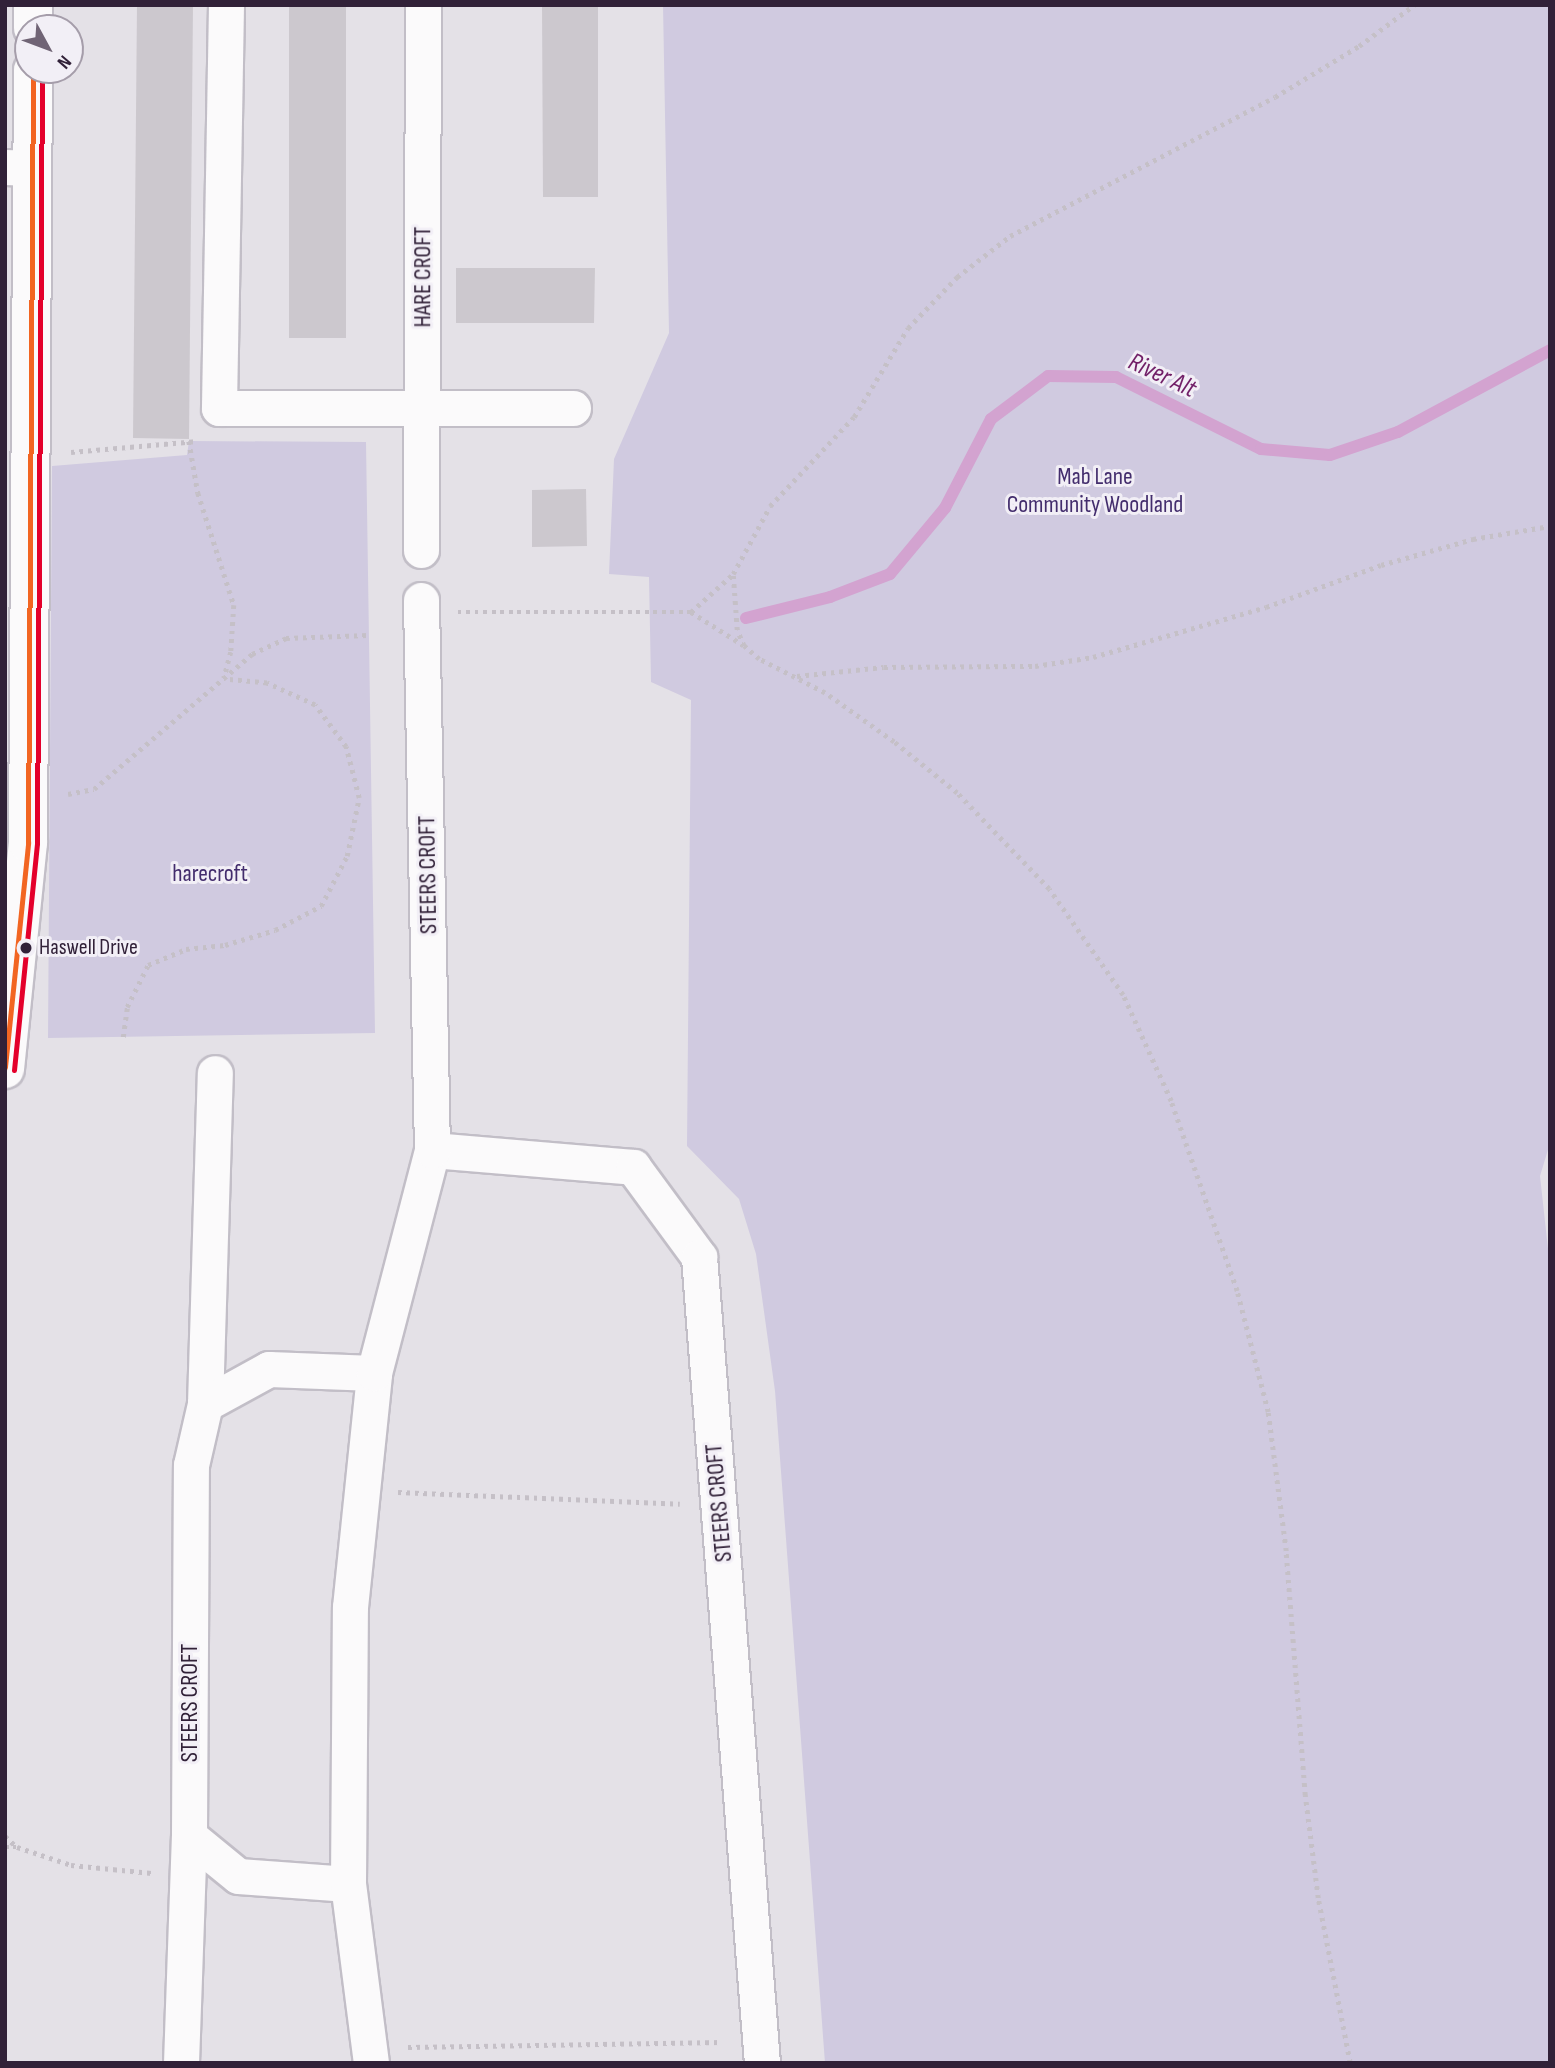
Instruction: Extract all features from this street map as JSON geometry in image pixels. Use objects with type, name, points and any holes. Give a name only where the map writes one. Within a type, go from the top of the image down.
[{"type":"street","points":[[226,5],[219,408],[573,408]]},
{"type":"street","name":"HARE CROFT","points":[[421,550],[423,5]]},
{"type":"street","points":[[5,1069],[28,843],[31,455],[19,167],[31,84]]},
{"type":"street","name":"STEERS CROFT","points":[[370,2055],[348,1884],[350,1607],[374,1373],[432,1150],[421,606]]},
{"type":"street","name":"STEERS CROFT","points":[[181,2063],[189,1836],[191,1465],[205,1404],[215,1073]]},
{"type":"street","name":"STEERS CROFT","points":[[432,1150],[633,1167],[699,1257],[762,2052]]},
{"type":"street","points":[[205,1404],[269,1369],[374,1373]]},
{"type":"street","points":[[189,1836],[238,1875],[348,1884]]},
{"type":"path","points":[[691,612],[733,574],[770,506],[854,417],[908,328],[957,277],[1010,236],[1275,97],[1359,46],[1414,5]]},
{"type":"path","points":[[31,455],[188,441],[219,442],[219,408]]},
{"type":"path","points":[[188,441],[198,494],[234,605],[231,652],[223,679]]},
{"type":"path","points":[[796,676],[884,667],[1035,666],[1093,657],[1254,611],[1381,565],[1473,539],[1550,526]]},
{"type":"path","points":[[733,574],[737,630],[744,646]]},
{"type":"path","points":[[421,606],[691,612],[744,646],[759,659],[796,676],[860,716],[957,793],[1049,889],[1123,995],[1171,1101],[1237,1291],[1269,1412],[1286,1551],[1306,1808],[1318,1898],[1350,2063]]},
{"type":"path","points":[[61,796],[94,789],[252,654],[286,638],[369,635]]},
{"type":"path","points":[[123,1037],[127,1007],[148,965],[186,949],[225,945],[275,930],[321,906],[347,856],[359,798],[346,747],[315,705],[267,683],[223,679]]},
{"type":"path","points":[[362,1490],[719,1505]]},
{"type":"path","points":[[5,1836],[17,1847]]},
{"type":"path","points":[[5,1847],[17,1847],[71,1864],[188,1874]]},
{"type":"path","points":[[370,2055],[762,2052]]},
{"type":"green space","name":"Mab Lane Community Woodland","points":[[663,5],[1550,5],[1550,1143],[1540,1176],[1550,1267],[1550,2063],[825,2063],[775,1391],[756,1254],[739,1199],[687,1146],[691,700],[651,682],[649,577],[609,574],[614,459],[669,333]]},
{"type":"green space","name":"harecroft","points":[[189,441],[366,442],[375,1033],[48,1038],[52,466],[187,455]]},
{"type":"building","points":[[137,5],[193,5],[189,439],[133,438]]},
{"type":"building","points":[[289,5],[346,5],[346,338],[289,338]]},
{"type":"building","points":[[542,5],[598,5],[598,197],[543,197]]},
{"type":"building","points":[[456,268],[595,268],[594,323],[456,323]]},
{"type":"building","points":[[586,489],[587,546],[532,547],[532,490]]},
{"type":"waterway","name":"River Alt","points":[[746,618],[830,597],[890,574],[945,508],[991,419],[1048,376],[1116,377],[1261,449],[1330,455],[1398,432],[1550,350]]},
{"type":"transit line","points":[[5,1067],[28,843],[33,84]]},
{"type":"transit line","points":[[14,1070],[37,843],[42,84]]},
{"type":"place","name":"Haswell Drive","points":[[26,948]]}]
